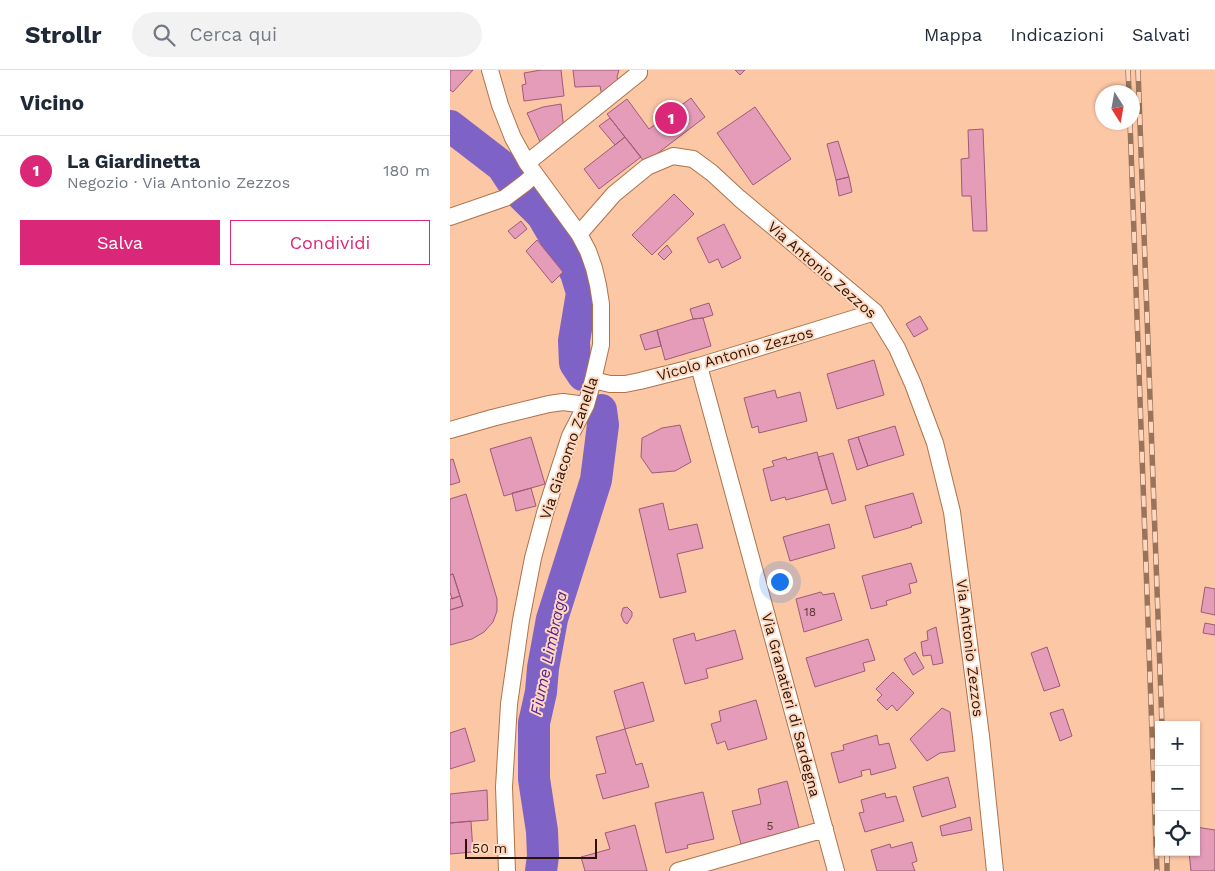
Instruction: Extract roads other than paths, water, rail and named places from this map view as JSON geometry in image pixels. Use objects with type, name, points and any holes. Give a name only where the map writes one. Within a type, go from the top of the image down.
[{"type":"street","name":"Via Giacomo Zanella","points":[[490,70],[506,121],[529,173],[579,234],[588,251],[594,268],[601,304],[601,345],[593,380],[586,405],[570,436],[545,513],[521,620],[509,704],[505,778],[507,871]]},
{"type":"street","points":[[450,217],[505,198],[529,173],[639,70]]},
{"type":"street","name":"Via Antonio Zezzos","points":[[579,234],[614,194],[647,167],[673,156],[693,159],[875,312],[897,348],[913,384],[935,443],[952,512],[981,736],[996,871]]},
{"type":"street","name":"Vicolo Antonio Zezzos","points":[[593,380],[610,384],[640,381],[699,366],[875,312]]},
{"type":"street","name":"Via Granatieri di Sardegna","points":[[699,366],[836,871]]},
{"type":"street","points":[[450,430],[549,404],[563,402],[586,405]]},
{"type":"street","points":[[678,871],[824,829]]},
{"type":"waterway","name":"Fiume Limbraga","points":[[450,126],[502,166],[519,192],[542,215],[576,273],[582,293],[574,341],[575,363],[583,375]]},
{"type":"waterway","name":"Fiume Limbraga","points":[[541,871],[543,856],[542,831],[534,779],[534,723],[541,692],[543,668],[552,619],[596,480],[603,425],[601,410]]},
{"type":"railway","points":[[1128,70],[1129,85]]},
{"type":"railway","points":[[1138,70],[1162,721]]},
{"type":"railway","points":[[1130,130],[1157,871]]},
{"type":"railway","points":[[1167,856],[1167,871]]},
{"type":"place","name":"La Giardinetta","points":[[671,118]]}]
